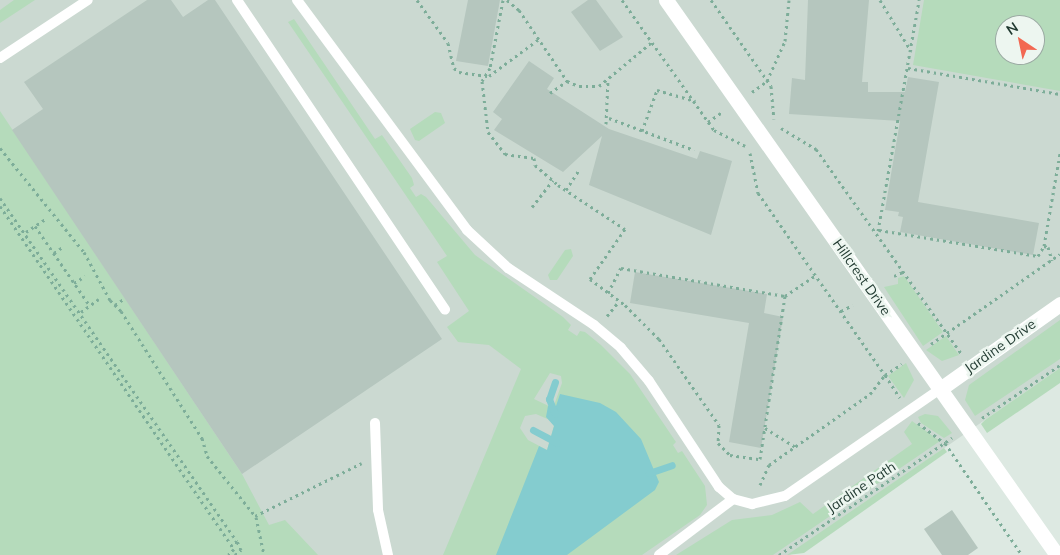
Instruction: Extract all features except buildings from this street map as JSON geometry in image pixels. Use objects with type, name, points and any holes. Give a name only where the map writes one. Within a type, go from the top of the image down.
[{"type":"street","name":"Hillcrest Drive","points":[[666,0],[1057,555]]},
{"type":"street","name":"Jardine Drive","points":[[940,388],[1060,304]]},
{"type":"lane","points":[[0,58],[88,0]]},
{"type":"lane","points":[[237,0],[445,310]]},
{"type":"lane","points":[[297,0],[467,230],[508,268],[594,325],[621,348],[649,381],[719,487],[733,499],[752,504],[785,496],[940,388]]},
{"type":"lane","points":[[374,423],[373,457],[378,510],[388,555]]},
{"type":"lane","points":[[659,555],[733,499]]},
{"type":"path","points":[[417,0],[448,43],[454,68],[485,77]]},
{"type":"path","points":[[503,0],[490,68],[485,77],[488,132],[505,154],[534,158],[535,165],[553,180],[624,229],[590,279],[637,317],[671,354],[719,425],[718,443],[730,455],[760,459],[785,296]]},
{"type":"path","points":[[507,0],[539,38],[567,80],[588,88],[608,80],[652,42]]},
{"type":"path","points":[[622,0],[714,130],[749,150],[758,193],[902,400]]},
{"type":"path","points":[[711,0],[773,89],[777,124],[816,149],[877,232],[961,353]]},
{"type":"path","points":[[768,81],[785,41],[789,0]]},
{"type":"path","points":[[880,0],[911,52]]},
{"type":"path","points":[[877,232],[919,0]]},
{"type":"path","points":[[485,77],[539,38]]},
{"type":"path","points":[[908,68],[1060,94]]},
{"type":"path","points":[[550,93],[567,80]]},
{"type":"path","points":[[606,124],[609,118],[608,80]]},
{"type":"path","points":[[642,131],[657,90],[694,101]]},
{"type":"path","points":[[609,118],[694,150]]},
{"type":"path","points":[[0,148],[65,225],[202,438],[216,469],[255,516],[264,555]]},
{"type":"path","points":[[877,232],[1036,257],[1044,246],[1060,153]]},
{"type":"path","points":[[566,190],[579,170]]},
{"type":"path","points":[[532,207],[553,180]]},
{"type":"path","points":[[0,198],[26,232],[238,541],[241,550],[235,555]]},
{"type":"path","points":[[0,206],[232,545],[235,550],[228,555]]},
{"type":"path","points":[[26,232],[45,219]]},
{"type":"path","points":[[35,226],[90,306]]},
{"type":"path","points":[[54,253],[64,246]]},
{"type":"path","points":[[1044,246],[1048,247],[1052,260]]},
{"type":"path","points":[[925,348],[1060,254]]},
{"type":"path","points":[[608,293],[621,268],[785,296],[816,275]]},
{"type":"path","points":[[894,276],[903,272]]},
{"type":"path","points":[[74,283],[86,276]]},
{"type":"path","points":[[115,305],[125,298]]},
{"type":"path","points":[[81,312],[99,299]]},
{"type":"path","points":[[840,311],[853,305]]},
{"type":"path","points":[[757,492],[769,465],[870,394],[885,376],[905,361]]},
{"type":"path","points":[[978,420],[1060,365]]},
{"type":"path","points":[[915,419],[945,443],[1022,555]]},
{"type":"path","points":[[765,428],[795,447]]},
{"type":"path","name":"Jardine Path","points":[[779,555],[955,436]]},
{"type":"path","points":[[255,516],[373,457]]},
{"type":"path","points":[[232,545],[238,541]]},
{"type":"shaded area","points":[[0,0],[1060,0],[1060,368],[790,555],[0,555]]},
{"type":"green space","points":[[14,0],[35,0],[0,23],[0,10]]},
{"type":"green space","points":[[924,0],[1060,0],[1060,91],[913,65]]},
{"type":"green space","points":[[294,19],[375,139],[382,135],[412,178],[414,185],[410,188],[416,197],[421,194],[426,197],[475,255],[563,317],[571,325],[568,330],[577,336],[580,331],[585,332],[630,374],[676,442],[673,445],[678,453],[682,451],[705,486],[707,505],[700,515],[642,555],[443,555],[521,369],[489,345],[458,342],[447,327],[469,311],[437,262],[447,256],[288,22]],"holes":[[[550,373],[561,376],[562,383],[553,408],[534,399]],[[536,414],[552,421],[554,426],[547,450],[528,440],[520,428],[525,416]]]},
{"type":"green space","points":[[0,111],[242,474],[269,525],[285,520],[318,555],[0,555]]},
{"type":"green space","points":[[435,112],[441,113],[445,123],[419,141],[415,140],[410,129]]},
{"type":"green space","points":[[571,249],[573,256],[557,280],[550,280],[548,275],[565,250]]},
{"type":"green space","points":[[904,276],[943,332],[923,346],[884,287],[898,284],[898,278]]},
{"type":"green space","points":[[1060,320],[1060,359],[975,416],[965,400],[969,385]]},
{"type":"green space","points":[[946,336],[959,355],[942,361],[926,350]]},
{"type":"green space","points":[[906,363],[914,380],[904,398],[888,376]]},
{"type":"green space","points":[[1060,368],[1060,383],[987,433],[981,424],[985,420]]},
{"type":"green space","points":[[925,414],[938,416],[952,433],[944,438],[921,423],[918,417]]},
{"type":"green space","points":[[912,421],[940,441],[773,555],[676,555],[732,520],[772,515],[800,502],[813,514],[912,444],[904,432]]},
{"type":"green space","points":[[944,448],[947,452],[804,553],[787,555]]},
{"type":"water","points":[[560,394],[600,403],[616,412],[641,439],[659,482],[655,490],[567,555],[496,555],[539,446],[547,450],[554,426],[546,417],[548,406],[556,406]]},
{"type":"waterway","points":[[555,382],[549,399],[555,414]]},
{"type":"waterway","points":[[533,430],[557,443]]},
{"type":"waterway","points":[[649,473],[672,465]]}]
